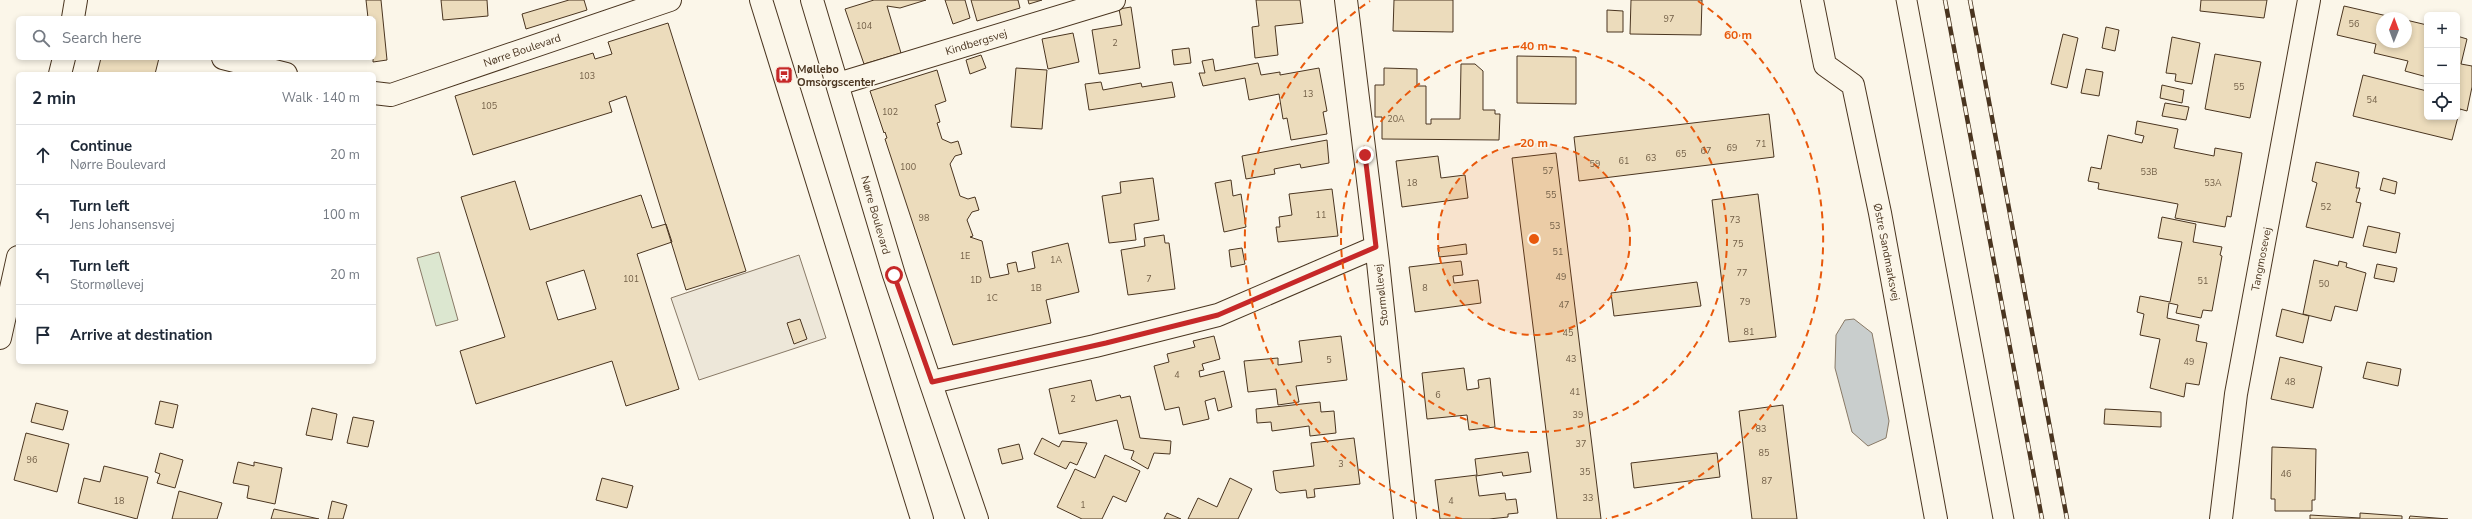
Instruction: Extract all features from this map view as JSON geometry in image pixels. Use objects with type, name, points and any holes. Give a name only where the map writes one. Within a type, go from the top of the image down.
[{"type":"street","points":[[73,16],[76,0]]},
{"type":"street","name":"Nørre Boulevard","points":[[376,93],[391,95],[670,0]]},
{"type":"street","points":[[761,0],[922,519]]},
{"type":"street","name":"Nørre Boulevard","points":[[812,0],[894,275],[932,382],[977,519]]},
{"type":"street","name":"Kindbergsvej","points":[[838,84],[1114,0]]},
{"type":"street","name":"Stormøllevej","points":[[1346,0],[1376,247],[1405,519]]},
{"type":"street","name":"Østre Sandmarksvej","points":[[1812,0],[1825,65],[1853,86],[1880,213],[1936,519]]},
{"type":"street","name":"Tangmosevej","points":[[2221,519],[2236,394],[2309,0]]},
{"type":"street","points":[[60,72],[64,60]]},
{"type":"street","points":[[231,60],[278,72]]},
{"type":"street","points":[[932,382],[1100,345],[1218,315],[1376,247]]},
{"type":"street","points":[[0,338],[16,266]]},
{"type":"green space","points":[[439,252],[458,320],[436,326],[417,258]]},
{"type":"shaded area","points":[[799,255],[826,338],[699,380],[671,298]]},
{"type":"shaded area","points":[[1854,319],[1872,333],[1889,421],[1886,438],[1868,446],[1852,432],[1835,368],[1836,335],[1845,320]]},
{"type":"building","points":[[366,0],[381,0],[387,60],[373,62],[373,60],[376,60],[376,16],[368,16]]},
{"type":"building","points":[[441,0],[487,0],[488,16],[443,20]]},
{"type":"building","points":[[569,0],[584,0],[587,10],[526,29],[522,14]]},
{"type":"building","points":[[874,0],[926,0],[900,8],[887,6],[901,53],[864,64],[845,9]]},
{"type":"building","points":[[945,0],[965,0],[970,18],[953,24]]},
{"type":"building","points":[[971,0],[1018,0],[1020,8],[977,21]]},
{"type":"building","points":[[1028,0],[1042,0],[1029,4]]},
{"type":"building","points":[[1256,0],[1300,0],[1303,23],[1275,26],[1278,55],[1255,58],[1252,27],[1259,26]]},
{"type":"building","points":[[1394,0],[1453,0],[1453,32],[1393,31]]},
{"type":"building","points":[[1631,0],[1702,0],[1701,35],[1630,34]]},
{"type":"building","points":[[2201,0],[2267,0],[2264,18],[2200,11]]},
{"type":"building","points":[[2344,6],[2376,13],[2376,44],[2337,35]]},
{"type":"building","points":[[1131,7],[1140,68],[1099,74],[1092,30],[1122,25],[1119,9]]},
{"type":"building","points":[[1607,10],[1623,11],[1623,32],[1607,32]]},
{"type":"building","points":[[2412,21],[2424,24],[2424,76],[2405,71],[2408,61],[2374,53],[2376,44],[2376,48],[2412,48]]},
{"type":"building","points":[[668,23],[746,271],[686,290],[626,96],[609,102],[612,112],[473,155],[455,96],[593,53],[595,59],[612,54],[608,42]]},
{"type":"building","points":[[2106,27],[2119,30],[2115,51],[2102,48]]},
{"type":"building","points":[[1073,33],[1079,62],[1048,69],[1042,39]]},
{"type":"building","points":[[2063,34],[2078,38],[2067,88],[2051,84]]},
{"type":"building","points":[[2172,37],[2200,43],[2192,84],[2175,81],[2176,74],[2166,73]]},
{"type":"building","points":[[2460,37],[2467,39],[2461,64],[2472,66],[2472,87],[2467,111],[2460,109]]},
{"type":"building","points":[[1189,48],[1191,63],[1174,65],[1172,50]]},
{"type":"building","points":[[2215,54],[2261,62],[2250,118],[2205,109]]},
{"type":"building","points":[[981,55],[986,68],[970,74],[966,60]]},
{"type":"building","points":[[1517,56],[1576,57],[1576,104],[1517,103]]},
{"type":"building","points":[[1213,59],[1215,71],[1258,63],[1261,75],[1280,72],[1280,75],[1319,68],[1327,111],[1323,112],[1327,134],[1291,140],[1287,118],[1283,119],[1279,94],[1249,100],[1245,78],[1203,86],[1199,73],[1205,73],[1202,61]]},
{"type":"building","points":[[100,60],[158,60],[156,72],[98,72]]},
{"type":"building","points":[[1461,64],[1475,64],[1483,71],[1483,110],[1495,110],[1495,114],[1500,114],[1499,140],[1382,139],[1382,117],[1375,117],[1375,85],[1384,85],[1384,68],[1417,69],[1417,86],[1426,86],[1426,124],[1431,124],[1431,119],[1460,119]]},
{"type":"building","points":[[1016,68],[1047,70],[1042,129],[1011,127]]},
{"type":"building","points":[[2086,69],[2103,72],[2099,96],[2081,93]]},
{"type":"building","points":[[937,70],[946,101],[935,105],[940,122],[937,123],[942,139],[951,143],[958,141],[962,154],[955,156],[950,164],[960,196],[968,199],[975,197],[979,210],[972,212],[967,220],[973,236],[970,237],[982,241],[990,278],[1009,274],[1007,264],[1016,262],[1018,272],[1035,268],[1032,252],[1068,243],[1079,292],[1046,300],[1051,323],[953,345],[885,139],[887,138],[870,91]]},
{"type":"building","points":[[2363,75],[2424,90],[2424,120],[2457,120],[2452,140],[2353,116]]},
{"type":"building","points":[[1101,82],[1103,90],[1141,83],[1142,87],[1172,82],[1175,97],[1089,110],[1085,84]]},
{"type":"building","points":[[2162,85],[2184,90],[2182,103],[2160,98]]},
{"type":"building","points":[[2165,103],[2189,107],[2186,120],[2162,116]]},
{"type":"building","points":[[1769,114],[1774,157],[1579,181],[1574,137]]},
{"type":"building","points":[[2137,121],[2178,129],[2174,148],[2214,156],[2215,148],[2242,153],[2231,217],[2227,216],[2225,227],[2175,218],[2178,204],[2098,189],[2099,183],[2088,181],[2091,167],[2101,169],[2108,135],[2142,143],[2144,136],[2135,134]]},
{"type":"building","points":[[1327,140],[1329,163],[1301,168],[1300,164],[1274,169],[1275,174],[1246,179],[1242,156]]},
{"type":"building","points":[[1556,153],[1601,519],[1557,519],[1512,158]]},
{"type":"building","points":[[1438,156],[1441,178],[1465,175],[1468,198],[1402,207],[1396,161]]},
{"type":"building","points":[[2316,162],[2359,172],[2356,188],[2360,188],[2356,202],[2361,203],[2353,238],[2306,227],[2317,183],[2312,181]]},
{"type":"building","points":[[1153,178],[1159,220],[1134,224],[1136,240],[1109,243],[1102,196],[1121,193],[1120,182]]},
{"type":"building","points":[[2383,178],[2397,182],[2395,194],[2380,190]]},
{"type":"building","points":[[1231,180],[1233,196],[1241,194],[1246,227],[1224,232],[1215,183]]},
{"type":"building","points":[[515,181],[530,230],[641,195],[652,228],[666,224],[672,242],[637,254],[679,389],[626,406],[612,361],[476,404],[460,351],[505,337],[461,197]],"holes":[[[584,270],[596,309],[558,320],[546,282]]]},
{"type":"building","points":[[1332,189],[1338,236],[1278,242],[1276,227],[1280,227],[1279,217],[1292,215],[1289,194]]},
{"type":"building","points":[[1758,194],[1776,337],[1729,342],[1712,200]]},
{"type":"building","points":[[2162,217],[2196,224],[2193,242],[2222,247],[2220,255],[2222,256],[2212,311],[2203,310],[2201,318],[2176,313],[2178,305],[2169,303],[2167,318],[2199,325],[2196,341],[2207,343],[2199,385],[2186,383],[2184,397],[2150,388],[2160,339],[2140,335],[2144,314],[2137,312],[2140,296],[2170,302],[2182,242],[2158,238]]},
{"type":"building","points":[[2368,226],[2400,233],[2396,253],[2363,246]]},
{"type":"building","points":[[1164,235],[1165,243],[1169,243],[1175,289],[1128,295],[1121,250],[1145,246],[1144,238]]},
{"type":"building","points":[[1466,244],[1467,254],[1439,257],[1438,248]]},
{"type":"building","points":[[1242,248],[1245,264],[1231,267],[1229,250]]},
{"type":"building","points":[[2314,260],[2338,266],[2339,261],[2347,263],[2346,267],[2366,273],[2357,311],[2335,306],[2331,321],[2303,314]]},
{"type":"building","points":[[1461,261],[1463,275],[1453,276],[1454,283],[1478,280],[1481,303],[1415,312],[1409,267]]},
{"type":"building","points":[[2377,264],[2397,268],[2394,282],[2374,278]]},
{"type":"building","points":[[1697,282],[1701,306],[1614,316],[1611,293]]},
{"type":"building","points":[[2282,309],[2309,316],[2303,343],[2276,336]]},
{"type":"building","points":[[800,319],[807,339],[794,344],[787,323]]},
{"type":"building","points":[[1214,336],[1220,359],[1202,364],[1204,370],[1199,371],[1200,377],[1224,371],[1232,407],[1218,411],[1215,398],[1205,401],[1209,419],[1183,425],[1179,407],[1165,410],[1154,366],[1169,362],[1167,354],[1195,347],[1193,341]]},
{"type":"building","points":[[1341,336],[1347,380],[1296,386],[1299,402],[1278,405],[1276,389],[1248,392],[1244,361],[1278,358],[1278,365],[1302,362],[1299,341]]},
{"type":"building","points":[[2280,357],[2322,367],[2313,408],[2271,399]]},
{"type":"building","points":[[2367,362],[2401,369],[2398,386],[2363,378]]},
{"type":"building","points":[[1464,368],[1467,390],[1479,388],[1478,380],[1490,378],[1495,427],[1469,430],[1467,415],[1427,419],[1422,373]]},
{"type":"building","points":[[1091,380],[1096,401],[1120,395],[1121,398],[1130,396],[1140,438],[1171,441],[1170,454],[1154,453],[1148,469],[1131,459],[1134,451],[1124,449],[1117,420],[1059,434],[1049,389]]},
{"type":"building","points":[[160,401],[178,405],[173,428],[155,424]]},
{"type":"building","points":[[1320,402],[1321,412],[1334,411],[1336,433],[1310,436],[1309,426],[1272,431],[1271,422],[1257,423],[1256,409]]},
{"type":"building","points":[[36,403],[68,411],[63,430],[31,422]]},
{"type":"building","points":[[1783,405],[1797,519],[1752,519],[1739,411]]},
{"type":"building","points":[[312,408],[337,414],[332,440],[306,435]]},
{"type":"building","points":[[2105,409],[2161,412],[2161,427],[2104,424]]},
{"type":"building","points":[[353,417],[374,421],[368,447],[347,443]]},
{"type":"building","points":[[26,433],[69,444],[57,492],[14,480]]},
{"type":"building","points":[[1042,438],[1059,447],[1062,441],[1087,443],[1077,465],[1070,462],[1066,469],[1034,454]]},
{"type":"building","points":[[1354,438],[1360,484],[1314,489],[1315,497],[1307,498],[1306,490],[1280,493],[1276,490],[1273,471],[1314,466],[1311,443]]},
{"type":"building","points":[[1019,444],[1023,459],[1002,464],[998,449]]},
{"type":"building","points":[[2272,447],[2316,449],[2315,500],[2312,500],[2312,511],[2275,511],[2275,499],[2271,499]]},
{"type":"building","points":[[1528,452],[1531,472],[1503,476],[1502,472],[1476,476],[1479,496],[1505,493],[1506,500],[1516,499],[1518,513],[1508,514],[1508,517],[1489,519],[1440,519],[1435,480],[1477,475],[1475,459]]},
{"type":"building","points":[[160,453],[183,460],[175,488],[157,483],[160,474],[155,472]]},
{"type":"building","points":[[1717,453],[1720,477],[1634,488],[1631,463]]},
{"type":"building","points":[[1105,455],[1140,471],[1126,502],[1113,496],[1102,519],[1082,519],[1057,507],[1075,469],[1095,478]]},
{"type":"building","points":[[238,462],[254,466],[254,462],[282,468],[275,504],[247,498],[249,486],[233,483]]},
{"type":"building","points":[[104,466],[148,477],[137,519],[78,503],[84,478],[100,482]]},
{"type":"building","points":[[602,478],[633,486],[627,508],[596,500]]},
{"type":"building","points":[[1230,478],[1252,489],[1238,519],[1188,519],[1198,498],[1217,507]]},
{"type":"building","points":[[179,491],[222,503],[217,519],[172,519]]},
{"type":"building","points":[[332,501],[347,505],[343,519],[328,519]]},
{"type":"building","points":[[274,509],[319,519],[271,519]]},
{"type":"building","points":[[1167,513],[1181,519],[1164,519]]},
{"type":"building","points":[[2360,513],[2402,516],[2402,519],[2310,519],[2310,515],[2360,518]]},
{"type":"building","points":[[2410,516],[2448,519],[2409,519]]},
{"type":"tram line","points":[[1896,0],[1993,519]]},
{"type":"tram line","points":[[1917,0],[2014,519]]},
{"type":"railway","points":[[1945,0],[2042,519]]},
{"type":"railway","points":[[1970,0],[2067,519]]},
{"type":"place","name":"Møllebo Omsorgscenter","points":[[784,75]]},
{"type":"route","points":[[894,275],[932,382],[1106,343],[1218,315],[1376,247],[1365,155]]}]
